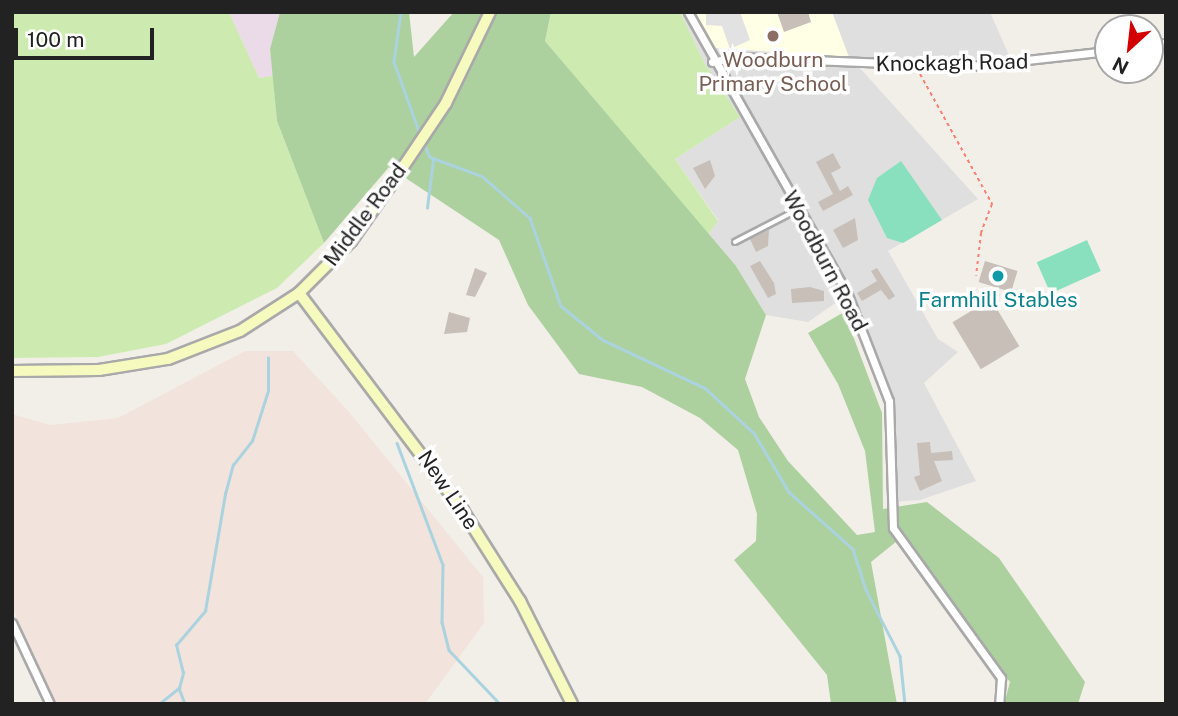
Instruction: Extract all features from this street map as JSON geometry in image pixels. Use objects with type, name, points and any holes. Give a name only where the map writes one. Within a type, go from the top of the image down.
[{"type":"main road","name":"Middle Road","points":[[12,371],[99,370],[168,359],[240,331],[299,293],[351,241],[432,124],[490,12]]},
{"type":"main road","name":"New Line","points":[[299,293],[463,511],[520,601],[572,704]]},
{"type":"street","name":"Woodburn Road","points":[[688,12],[712,62],[848,295],[888,395],[893,528],[1001,678],[999,704]]},
{"type":"street","name":"Knockagh Road","points":[[712,62],[734,57],[916,67],[1013,64],[1094,53]]},
{"type":"street","points":[[12,623],[50,704]]},
{"type":"lane","points":[[735,242],[799,209]]},
{"type":"path","points":[[916,67],[992,204],[982,233],[976,276]]},
{"type":"shaded area","points":[[229,12],[280,12],[270,49],[273,76],[259,78]]},
{"type":"shaded area","points":[[680,12],[990,12],[1011,60],[850,57],[978,199],[888,251],[938,339],[958,352],[924,383],[976,481],[920,500],[891,502],[888,395],[847,295],[808,322],[766,315],[736,266],[708,235],[718,220],[675,159],[740,117],[705,64]]},
{"type":"shaded area","name":"Woodburn Primary School","points":[[694,12],[832,12],[849,57],[715,48]]},
{"type":"shaded area","points":[[706,12],[740,12],[750,40],[730,49],[722,26],[706,25]]},
{"type":"shaded area","points":[[245,351],[293,351],[349,412],[483,577],[484,623],[425,704],[41,704],[50,702],[12,606],[12,414],[50,425],[118,418]]},
{"type":"green space","points":[[12,12],[229,12],[259,78],[273,76],[277,121],[324,243],[277,288],[166,344],[98,357],[12,358]]},
{"type":"green space","points":[[280,12],[409,12],[414,57],[454,12],[551,12],[545,41],[736,266],[766,315],[745,379],[759,417],[788,461],[857,535],[875,532],[865,451],[838,384],[808,333],[844,312],[882,413],[883,509],[927,502],[999,558],[1085,682],[1078,704],[1004,704],[1010,682],[902,537],[871,562],[897,704],[831,704],[827,675],[734,560],[756,541],[757,514],[738,450],[700,418],[642,387],[579,374],[528,305],[499,240],[389,167],[324,243],[277,121],[270,49]]},
{"type":"green space","points":[[551,12],[680,12],[705,64],[740,117],[675,159],[718,221],[708,235],[545,41]]},
{"type":"green space","points":[[901,161],[942,220],[903,243],[887,238],[868,200],[877,178]]},
{"type":"green space","points":[[1087,240],[1101,271],[1051,293],[1037,262]]},
{"type":"building","name":"Woodburn Primary School","points":[[777,12],[808,12],[811,22],[784,32]]},
{"type":"building","points":[[833,153],[841,168],[831,173],[840,191],[848,186],[853,195],[823,211],[818,202],[833,194],[816,162]]},
{"type":"building","points":[[710,160],[715,176],[705,189],[693,168]]},
{"type":"building","points":[[855,218],[858,240],[843,248],[833,230]]},
{"type":"building","points":[[769,230],[768,246],[756,252],[750,239]]},
{"type":"building","points":[[760,261],[774,283],[776,294],[768,298],[750,266]]},
{"type":"building","name":"Farmhill Stables","points":[[985,261],[1018,271],[1011,292],[979,282]]},
{"type":"building","points":[[475,268],[487,273],[475,297],[466,295]]},
{"type":"building","points":[[877,268],[895,296],[889,300],[881,290],[862,301],[857,293],[877,281],[871,271]]},
{"type":"building","points":[[810,287],[824,291],[824,301],[792,303],[791,289]]},
{"type":"building","points":[[991,299],[1019,346],[981,369],[952,322]]},
{"type":"building","points":[[449,312],[470,318],[467,332],[444,334]]},
{"type":"building","points":[[930,442],[931,453],[952,451],[953,460],[934,461],[942,481],[920,491],[914,477],[920,475],[917,443]]},
{"type":"waterway","points":[[401,12],[394,62],[420,134]]},
{"type":"waterway","points":[[424,143],[430,157],[482,176],[530,218],[561,306],[603,340],[705,388],[754,433],[789,492],[853,549],[866,590],[900,656],[905,704]]},
{"type":"waterway","points":[[427,208],[433,160]]},
{"type":"waterway","points":[[159,704],[179,688],[183,673],[176,645],[205,611],[225,494],[233,465],[252,441],[268,391],[268,358]]},
{"type":"waterway","points":[[397,443],[443,565],[442,622],[449,650],[500,704]]},
{"type":"waterway","points":[[179,688],[185,704]]},
{"type":"place","name":"Woodburn Primary School","points":[[773,36]]},
{"type":"place","name":"Farmhill Stables","points":[[998,276]]}]
